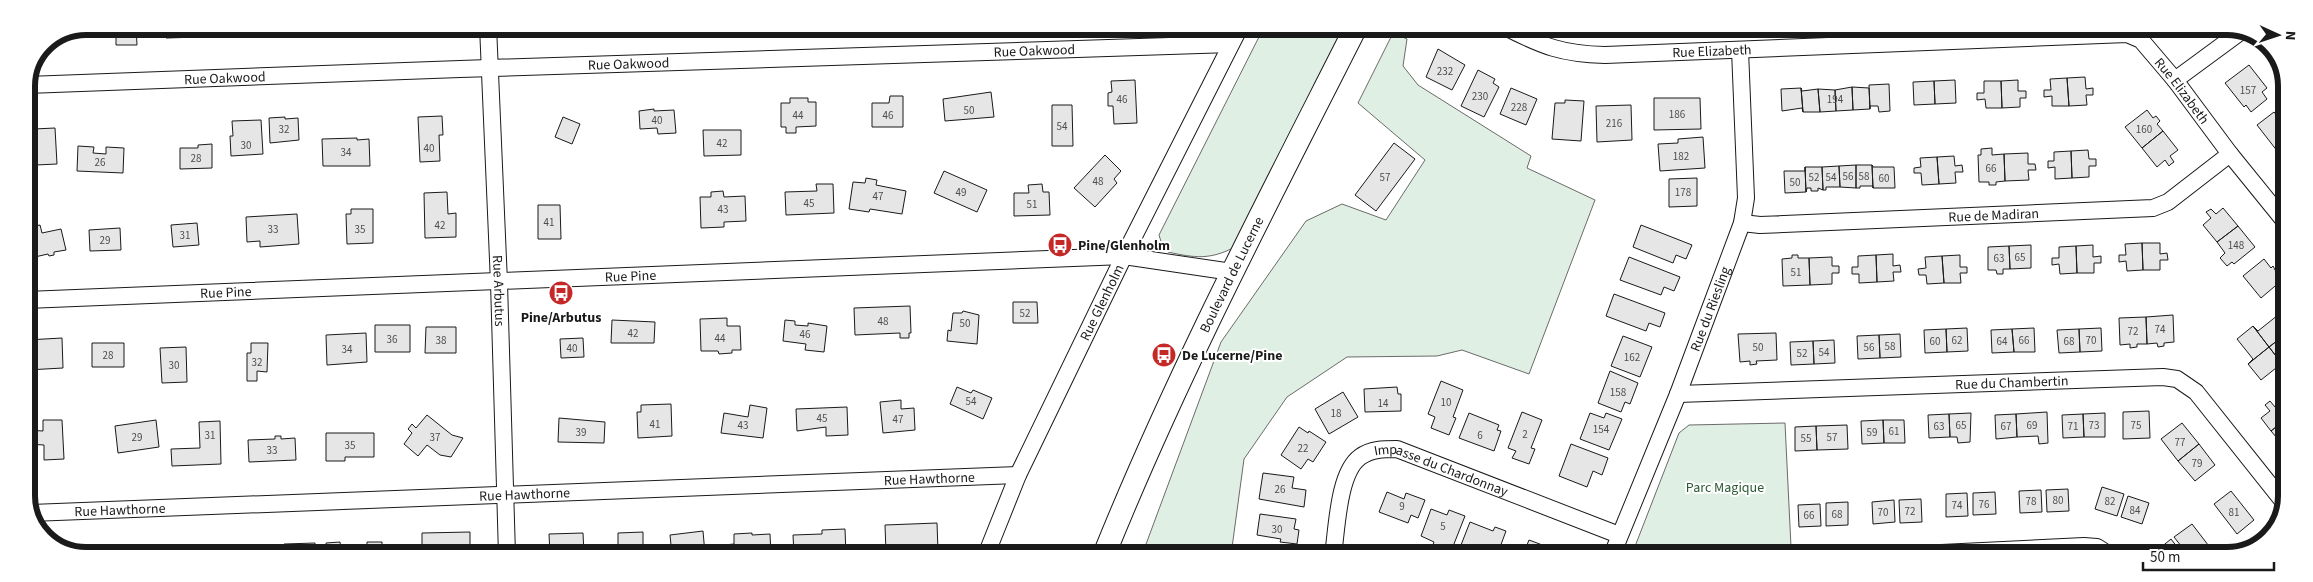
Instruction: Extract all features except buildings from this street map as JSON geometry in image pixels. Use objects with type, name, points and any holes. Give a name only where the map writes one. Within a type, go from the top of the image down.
[{"type":"main road","name":"Boulevard de Lucerne","points":[[1107,547],[1147,452],[1232,272],[1352,35]]},
{"type":"street","name":"Rue Arbutus","points":[[488,35],[499,283],[507,547]]},
{"type":"street","name":"Rue Glenholm","points":[[989,547],[1018,475],[1124,256],[1236,35]]},
{"type":"street","name":"Rue Elizabeth","points":[[1520,35],[1540,46],[1581,54],[1740,50],[2103,35]]},
{"type":"street","name":"Rue Elizabeth","points":[[2129,35],[2141,40],[2175,80],[2278,214]]},
{"type":"street","points":[[2175,80],[2235,36]]},
{"type":"street","name":"Rue Oakwood","points":[[35,85],[1231,44]]},
{"type":"street","name":"Rue du Riesling","points":[[1615,547],[1678,394],[1742,223],[1746,198],[1740,50]]},
{"type":"street","name":"Rue de Madiran","points":[[1742,223],[1760,224],[2153,208],[2168,202],[2230,154]]},
{"type":"street","name":"Rue Pine","points":[[35,300],[499,283],[1124,256],[1232,272]]},
{"type":"street","name":"Rue du Chambertin","points":[[1678,394],[2163,377],[2177,379],[2196,392],[2278,496]]},
{"type":"street","name":"Impasse du Chardonnay","points":[[1334,547],[1345,479],[1351,467],[1359,458],[1382,449],[1397,450],[1619,535]]},
{"type":"street","name":"Rue Hawthorne","points":[[38,513],[1018,475]]},
{"type":"street","points":[[2064,547],[2097,547]]},
{"type":"green space","points":[[1260,35],[1350,35],[1235,247],[1210,256],[1186,256],[1168,252],[1163,248],[1159,235]]},
{"type":"green space","points":[[1392,35],[1398,35],[1407,39],[1403,66],[1418,85],[1531,156],[1527,168],[1595,200],[1529,374],[1462,350],[1437,356],[1347,357],[1287,397],[1244,459],[1232,547],[1145,547],[1221,342],[1306,221],[1342,204],[1386,220],[1425,160],[1358,103]]},
{"type":"green space","name":"Parc Magique","points":[[1785,423],[1791,547],[1635,547],[1679,433],[1689,425]]},
{"type":"place","name":"Pine/Glenholm","points":[[1060,245]]},
{"type":"place","name":"Pine/Arbutus","points":[[561,293]]},
{"type":"place","name":"De Lucerne/Pine","points":[[1164,355]]}]
